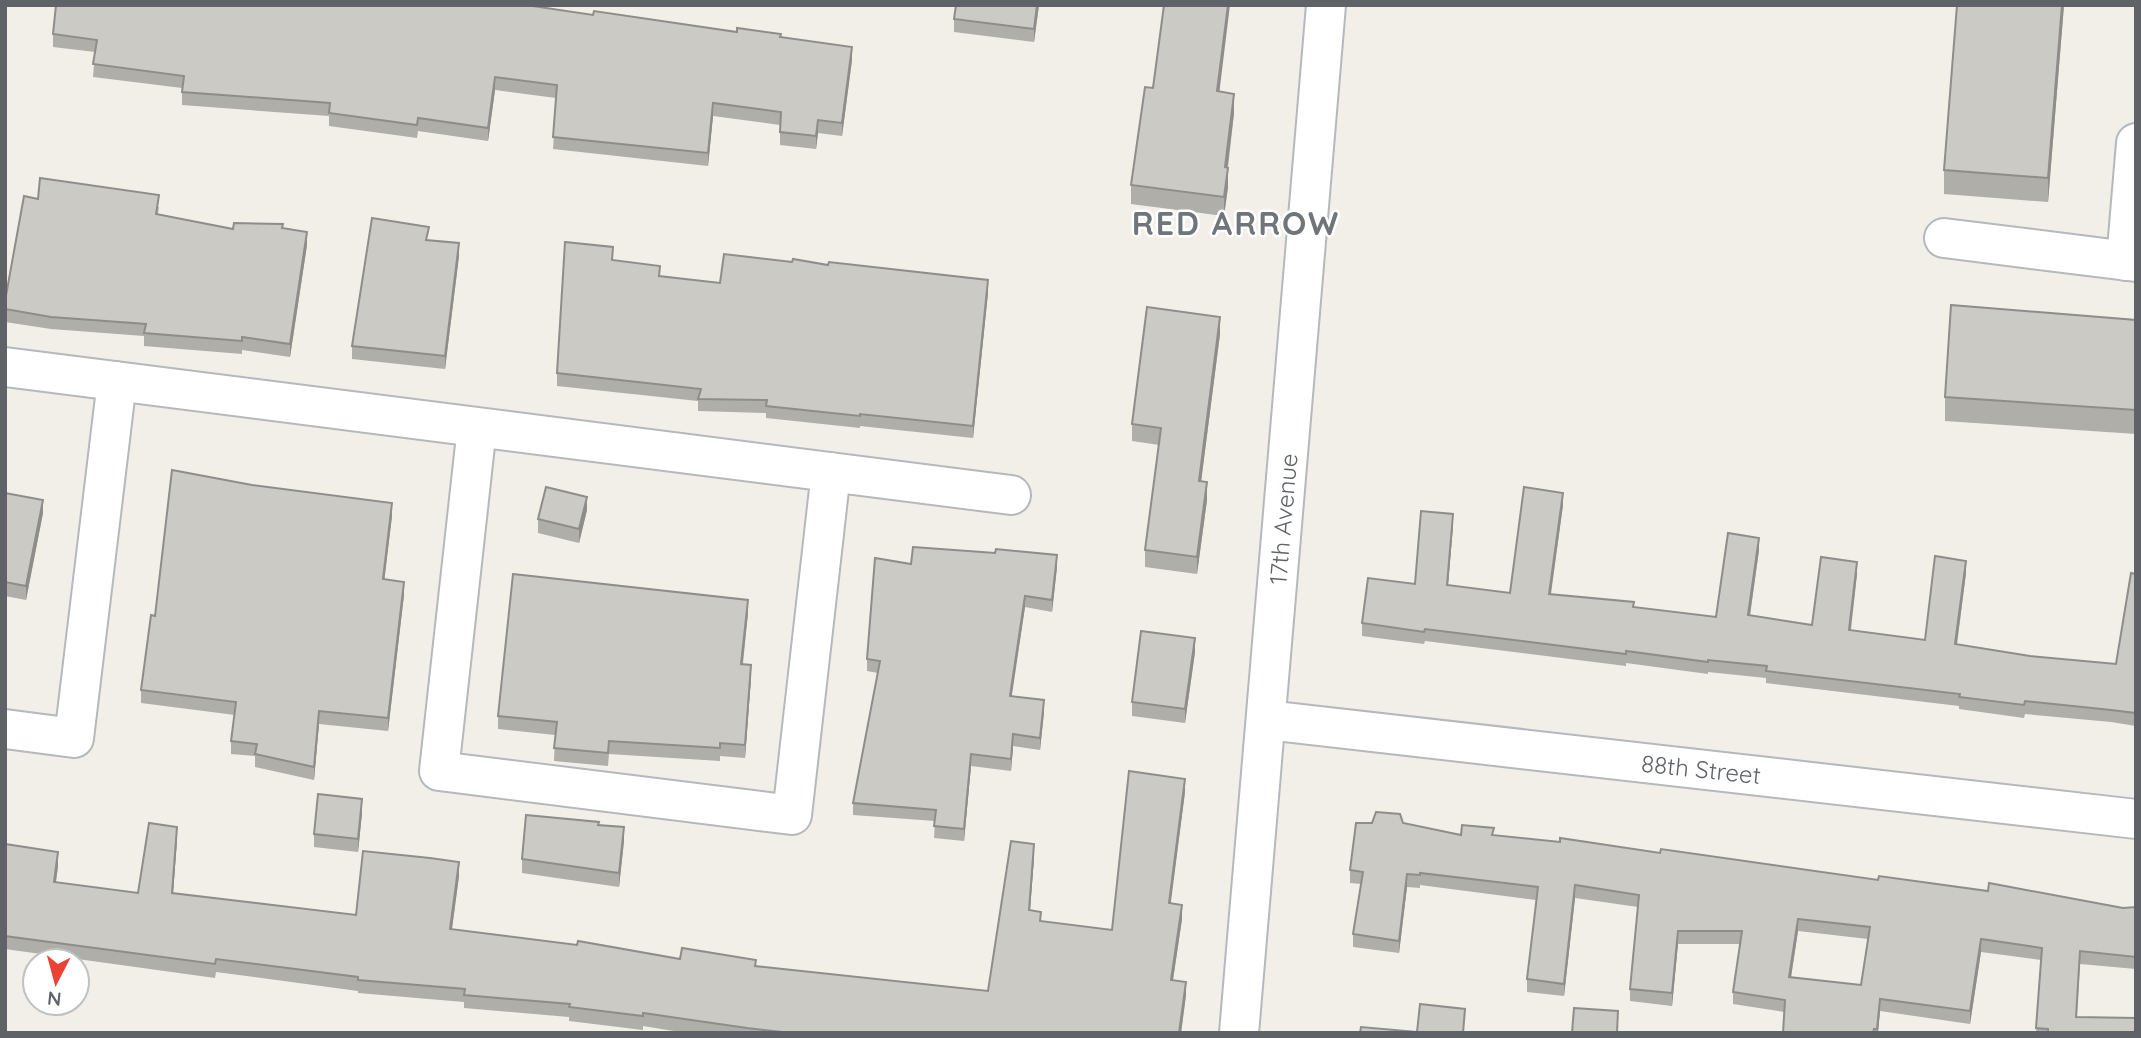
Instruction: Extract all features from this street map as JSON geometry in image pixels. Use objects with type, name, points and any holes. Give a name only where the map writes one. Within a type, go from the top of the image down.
[{"type":"street","name":"17th Avenue","points":[[1239,1033],[1326,5]]},
{"type":"street","points":[[1944,238],[2131,262],[2136,143]]},
{"type":"street","points":[[5,367],[1011,495]]},
{"type":"street","points":[[5,729],[74,738],[117,381]]},
{"type":"street","points":[[478,427],[439,771],[792,815],[831,472]]},
{"type":"street","name":"88th Street","points":[[1267,720],[2136,819]]},
{"type":"building","points":[[56,5],[526,5],[593,15],[594,11],[737,32],[737,28],[852,47],[842,123],[818,120],[816,136],[780,132],[781,112],[713,103],[708,153],[553,137],[557,85],[495,77],[488,128],[418,118],[417,125],[329,113],[330,103],[182,92],[184,76],[93,64],[97,40],[53,34]]},
{"type":"building","points":[[956,5],[1037,5],[1034,29],[954,19]]},
{"type":"building","points":[[1164,5],[1228,5],[1217,91],[1234,94],[1224,197],[1131,185],[1145,87],[1153,88]]},
{"type":"building","points":[[1957,5],[2062,5],[2048,178],[1944,170]]},
{"type":"building","points":[[40,178],[159,195],[156,214],[233,229],[234,223],[283,224],[282,228],[307,232],[290,344],[242,337],[242,341],[144,333],[146,324],[51,317],[5,309],[24,196],[38,199]]},
{"type":"building","points":[[372,218],[429,227],[426,240],[459,243],[445,356],[352,346]]},
{"type":"building","points":[[565,242],[613,247],[612,260],[660,266],[659,276],[720,283],[724,254],[792,262],[793,259],[828,265],[829,262],[988,280],[973,426],[766,406],[767,400],[698,399],[701,389],[557,373]]},
{"type":"building","points":[[1951,305],[2136,320],[2136,410],[1945,397]]},
{"type":"building","points":[[1147,307],[1220,317],[1199,481],[1207,482],[1197,557],[1145,550],[1161,428],[1132,424]]},
{"type":"building","points":[[172,470],[252,485],[392,503],[383,579],[404,582],[388,718],[319,711],[314,767],[255,754],[257,744],[231,741],[236,702],[141,690],[151,615],[155,616]]},
{"type":"building","points":[[546,487],[587,497],[579,529],[538,519]]},
{"type":"building","points":[[1524,487],[1563,493],[1549,594],[1634,602],[1633,607],[1716,617],[1728,533],[1759,538],[1748,615],[1812,625],[1821,557],[1857,562],[1849,630],[1925,640],[1935,556],[1966,561],[1955,644],[2030,656],[2116,664],[2131,573],[2136,574],[2136,713],[2025,701],[2024,705],[1959,697],[1960,694],[1766,671],[1767,666],[1708,662],[1626,651],[1626,654],[1362,623],[1368,578],[1415,584],[1421,511],[1453,514],[1447,585],[1510,593]]},
{"type":"building","points":[[5,493],[43,500],[26,586],[5,582]]},
{"type":"building","points":[[913,547],[995,553],[996,549],[1057,555],[1052,600],[1025,596],[1010,696],[1044,700],[1040,738],[1013,734],[1011,759],[971,754],[964,829],[934,826],[936,810],[853,803],[880,661],[867,659],[875,558],[911,564]]},
{"type":"building","points":[[513,574],[748,600],[741,664],[751,665],[745,745],[720,743],[720,748],[609,741],[608,753],[554,748],[557,722],[498,716]]},
{"type":"building","points":[[1141,631],[1195,638],[1185,709],[1132,702]]},
{"type":"building","points":[[1129,771],[1185,779],[1169,903],[1182,905],[1171,980],[1186,982],[1179,1033],[791,1033],[643,1013],[643,1016],[569,1007],[570,1004],[464,995],[465,989],[358,980],[358,977],[216,959],[215,964],[5,936],[5,844],[58,852],[54,882],[138,893],[149,823],[177,827],[172,893],[356,915],[363,851],[459,862],[450,929],[577,945],[578,941],[680,959],[682,948],[756,960],[755,966],[988,991],[1011,841],[1034,844],[1029,910],[1041,912],[1040,921],[1112,930]]},
{"type":"building","points":[[318,794],[362,799],[358,839],[314,834]]},
{"type":"building","points":[[1376,812],[1400,814],[1403,823],[1461,835],[1462,825],[1494,828],[1492,835],[1560,842],[1560,838],[1660,853],[1661,849],[1878,880],[1879,876],[1988,891],[1989,883],[2123,908],[2136,907],[2136,957],[2080,951],[2076,1017],[2136,1018],[2136,1033],[2048,1033],[2048,1029],[2036,1028],[2042,948],[1981,939],[1970,1011],[1880,999],[1877,1029],[1874,1029],[1873,1033],[1783,1033],[1785,1000],[1733,992],[1742,931],[1678,931],[1672,993],[1630,989],[1639,895],[1575,885],[1564,984],[1527,979],[1538,887],[1420,873],[1407,874],[1399,941],[1353,934],[1363,872],[1350,870],[1356,823],[1372,823]],"holes":[[[1798,919],[1870,927],[1861,985],[1789,977]]]},
{"type":"building","points":[[526,815],[624,827],[619,873],[522,859]]},
{"type":"building","points":[[1420,1004],[1465,1009],[1463,1033],[1360,1033],[1361,1027],[1417,1032]]},
{"type":"building","points":[[1574,1008],[1618,1011],[1617,1033],[1572,1033]]},
{"type":"district","name":"RED ARROW","points":[[1236,224]]}]
